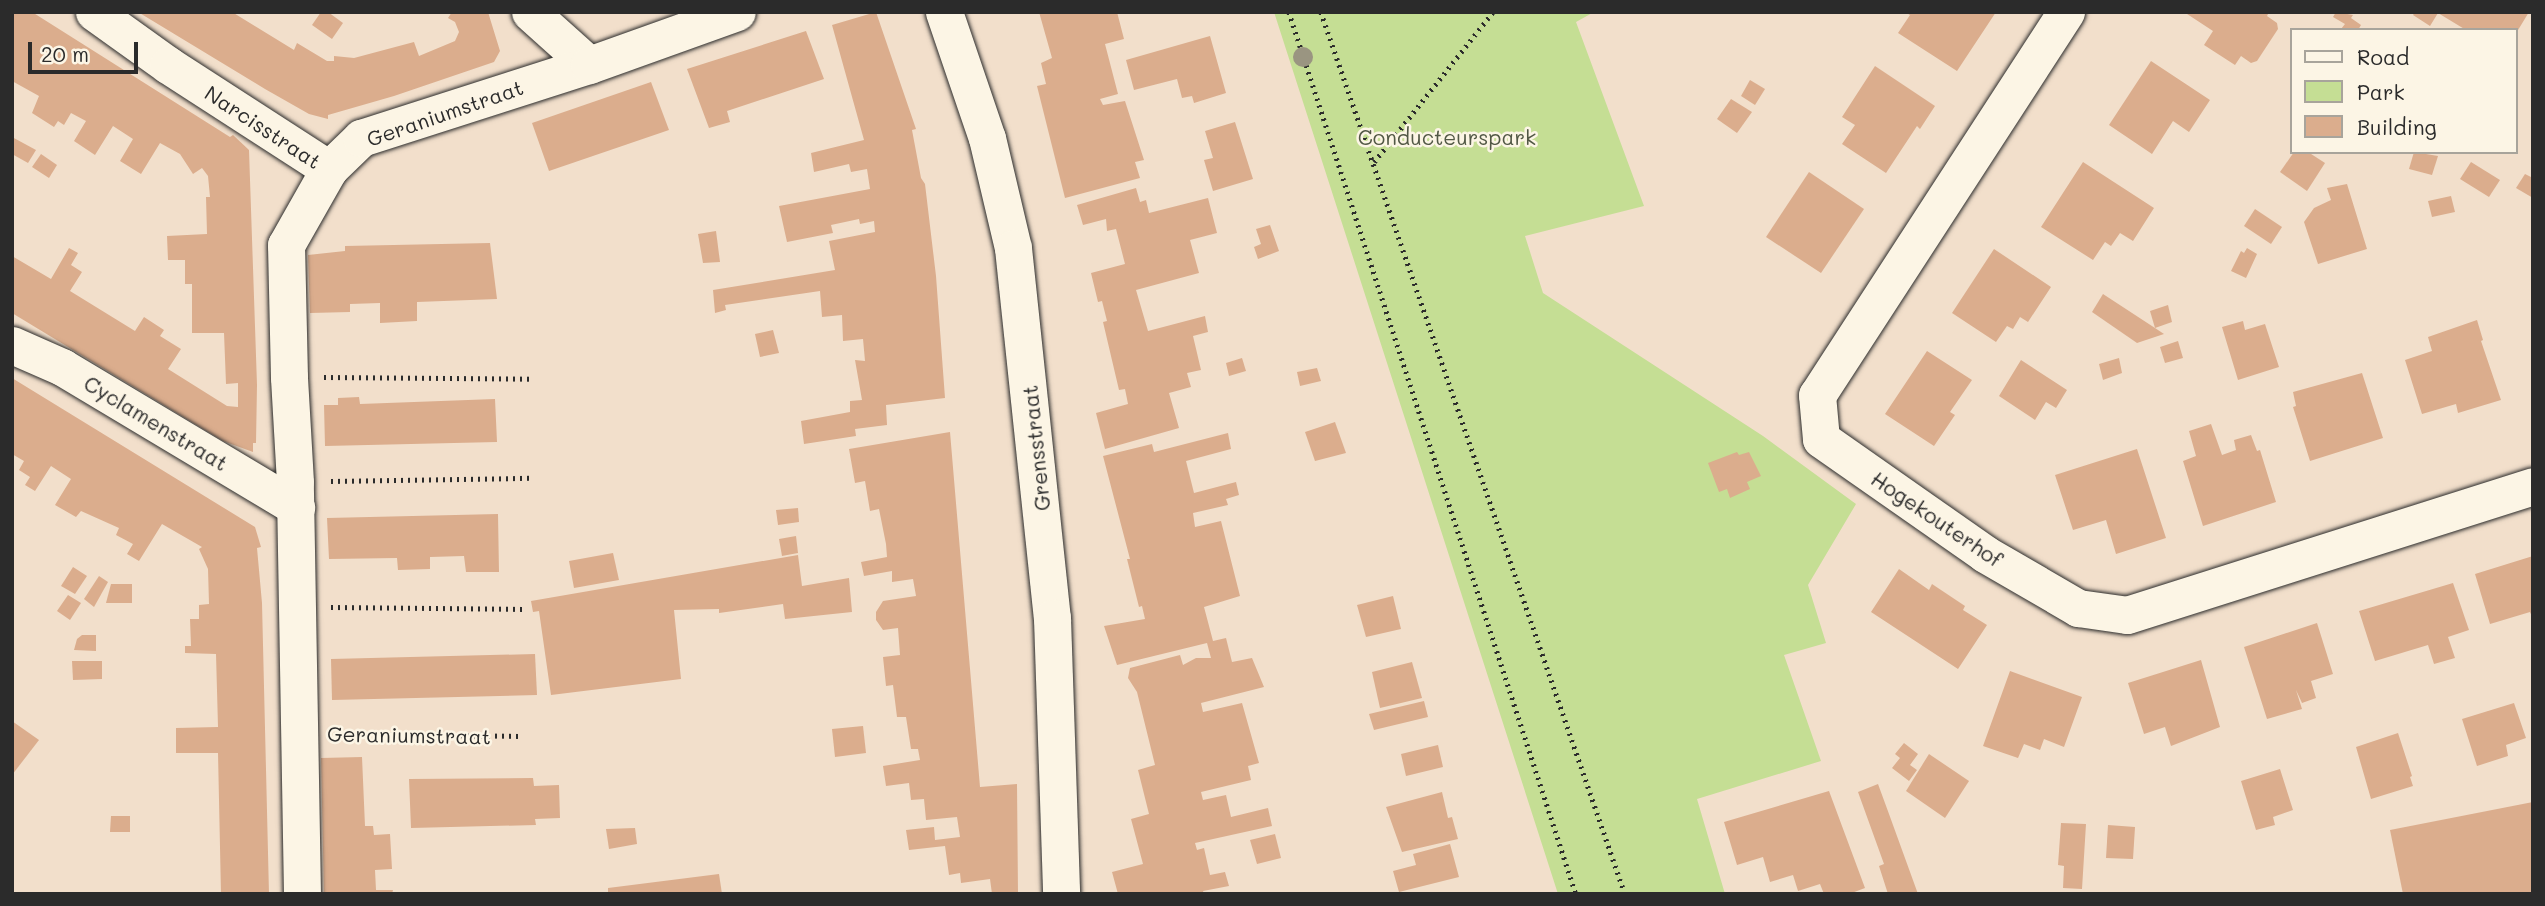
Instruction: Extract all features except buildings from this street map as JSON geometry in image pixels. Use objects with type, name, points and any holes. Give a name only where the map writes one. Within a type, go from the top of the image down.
[{"type":"street","name":"Narcisstraat","points":[[94,12],[168,65],[329,169]]},
{"type":"street","points":[[530,12],[589,65]]},
{"type":"street","name":"Geraniumstraat","points":[[302,894],[295,494],[286,245],[329,169],[361,138],[589,65],[737,12]]},
{"type":"street","name":"Grensstraat","points":[[944,12],[987,138],[1013,248],[1052,618],[1061,894]]},
{"type":"street","name":"Hogekouterhof","points":[[2066,12],[1817,395],[1821,439],[1985,554],[2078,608],[2127,615],[2533,486]]},
{"type":"street","name":"Cyclamenstraat","points":[[12,345],[62,367],[295,494]]},
{"type":"path","points":[[1289,12],[1576,894]]},
{"type":"path","points":[[1321,12],[1625,894]]},
{"type":"path","points":[[1373,163],[1493,12]]},
{"type":"path","points":[[289,377],[534,379]]},
{"type":"path","points":[[295,494],[530,478]]},
{"type":"path","points":[[296,606],[523,608]]},
{"type":"path","name":"Geraniumstraat","points":[[298,734],[519,736]]},
{"type":"green space","name":"Conducteurspark","points":[[1274,12],[1594,12],[1576,22],[1644,206],[1525,236],[1543,293],[1763,436],[1856,504],[1808,585],[1826,643],[1784,655],[1821,761],[1697,799],[1725,894],[1558,894]]}]
